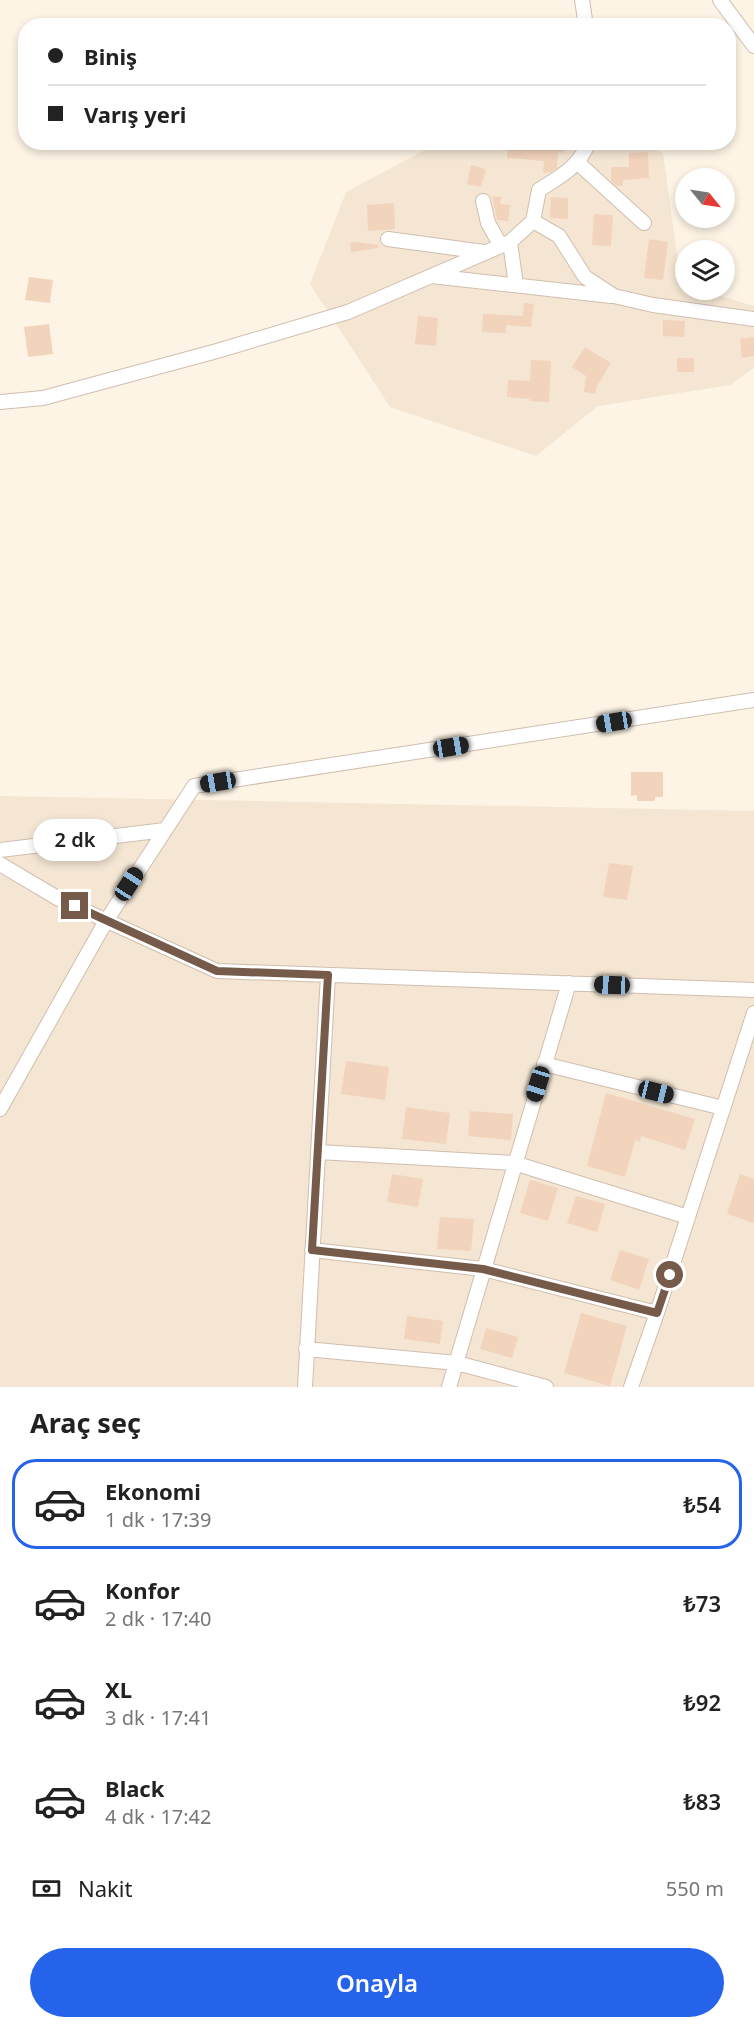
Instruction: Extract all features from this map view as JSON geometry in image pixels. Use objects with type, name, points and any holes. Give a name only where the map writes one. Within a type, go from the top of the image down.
[{"type":"street","points":[[582,0],[585,18]]},
{"type":"street","points":[[720,0],[733,18]]},
{"type":"street","points":[[736,22],[754,46]]},
{"type":"street","points":[[0,402],[43,398],[217,351],[348,312],[505,244],[533,221],[539,190],[562,176],[583,157],[586,150]]},
{"type":"street","points":[[577,162],[644,223]]},
{"type":"street","points":[[483,201],[488,223],[505,244],[516,285]]},
{"type":"street","points":[[533,221],[559,236],[585,277],[614,296]]},
{"type":"street","points":[[388,240],[486,252]]},
{"type":"street","points":[[430,276],[614,296],[653,305],[754,319]]},
{"type":"street","points":[[0,1109],[106,921],[194,786],[754,700]]},
{"type":"street","points":[[0,850],[165,830]]},
{"type":"street","points":[[0,864],[59,899],[217,971],[754,990]]},
{"type":"street","points":[[305,1387],[328,975]]},
{"type":"street","points":[[449,1387],[569,983]]},
{"type":"street","points":[[631,1387],[754,1013]]},
{"type":"street","points":[[544,1064],[723,1108]]},
{"type":"street","points":[[318,1152],[514,1163],[688,1217]]},
{"type":"street","points":[[312,1250],[483,1269],[657,1313]]},
{"type":"street","points":[[306,1349],[457,1363],[546,1387]]},
{"type":"shaded area","points":[[425,150],[655,150],[663,153],[675,240],[675,300],[734,300],[754,306],[754,368],[730,385],[598,406],[536,456],[390,407],[310,284],[346,192]]},
{"type":"shaded area","points":[[0,796],[754,811],[754,1387],[0,1387]]},
{"type":"building","points":[[508,150],[564,150],[563,153],[558,152],[557,168],[551,172],[543,173],[544,161],[507,158]]},
{"type":"building","points":[[648,152],[649,178],[623,180],[623,186],[617,186],[611,181],[611,167],[629,167],[629,153]]},
{"type":"building","points":[[471,165],[486,169],[481,187],[467,184]]},
{"type":"building","points":[[492,196],[501,197],[500,204],[510,205],[508,221],[497,220]]},
{"type":"building","points":[[551,197],[568,198],[568,219],[550,218]]},
{"type":"building","points":[[394,203],[395,229],[368,231],[367,205]]},
{"type":"building","points":[[594,214],[613,215],[611,246],[592,245]]},
{"type":"building","points":[[649,239],[668,242],[663,280],[644,278]]},
{"type":"building","points":[[350,243],[378,245],[378,248],[351,252]]},
{"type":"building","points":[[29,277],[53,280],[50,303],[25,300]]},
{"type":"building","points":[[524,303],[534,304],[531,327],[506,325],[506,333],[482,332],[483,314],[523,316]]},
{"type":"building","points":[[418,316],[438,318],[436,346],[415,344]]},
{"type":"building","points":[[663,320],[685,321],[684,337],[663,336]]},
{"type":"building","points":[[49,324],[53,354],[28,357],[24,327]]},
{"type":"building","points":[[754,337],[754,356],[742,358],[740,339]]},
{"type":"building","points":[[585,347],[611,363],[597,386],[595,394],[584,392],[586,376],[572,367]]},
{"type":"building","points":[[677,358],[694,358],[694,372],[677,372]]},
{"type":"building","points":[[531,360],[551,361],[549,402],[507,397],[508,380],[530,381]]},
{"type":"building","points":[[631,772],[663,772],[663,797],[655,797],[655,801],[637,801],[637,795],[631,796]]},
{"type":"building","points":[[609,863],[633,866],[627,900],[603,897]]},
{"type":"building","points":[[346,1061],[389,1067],[385,1100],[341,1094]]},
{"type":"building","points":[[606,1093],[695,1119],[685,1150],[641,1136],[640,1142],[635,1140],[625,1177],[587,1166]]},
{"type":"building","points":[[406,1107],[450,1113],[446,1144],[402,1139]]},
{"type":"building","points":[[470,1111],[513,1114],[511,1140],[468,1136]]},
{"type":"building","points":[[392,1174],[423,1179],[418,1207],[387,1202]]},
{"type":"building","points":[[740,1174],[754,1179],[754,1223],[727,1214]]},
{"type":"building","points":[[530,1180],[558,1188],[548,1221],[520,1213]]},
{"type":"building","points":[[576,1196],[605,1204],[597,1232],[567,1223]]},
{"type":"building","points":[[440,1217],[474,1219],[471,1251],[437,1249]]},
{"type":"building","points":[[620,1250],[649,1259],[639,1290],[610,1280]]},
{"type":"building","points":[[581,1313],[627,1326],[610,1386],[564,1373]]},
{"type":"building","points":[[407,1316],[443,1321],[440,1344],[404,1339]]},
{"type":"building","points":[[486,1328],[518,1337],[512,1358],[480,1349]]},
{"type":"route","points":[[75,906],[217,971],[328,975],[312,1250],[483,1269],[657,1313],[670,1275]]}]
